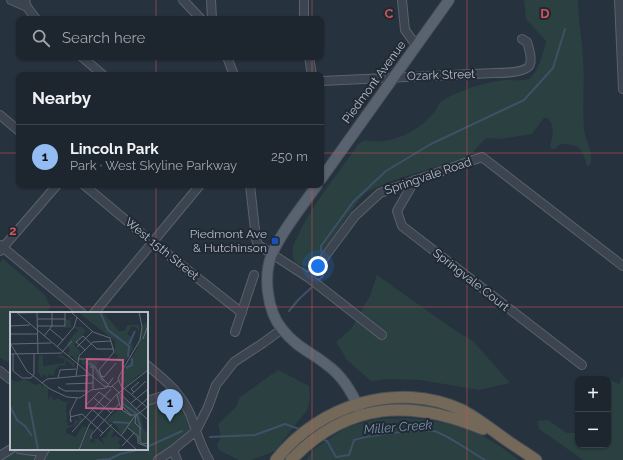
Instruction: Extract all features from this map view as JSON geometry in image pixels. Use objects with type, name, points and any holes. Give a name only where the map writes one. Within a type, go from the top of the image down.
[{"type":"highway","points":[[276,460],[292,442],[326,417],[357,403],[378,399],[403,397],[440,402],[472,415],[536,460]]},
{"type":"highway","points":[[292,460],[318,437],[341,423],[362,415],[380,411],[403,409],[429,411],[460,420],[499,435]]},
{"type":"main road","name":"Piedmont Avenue","points":[[324,175],[416,45],[450,0]]},
{"type":"main road","points":[[315,188],[271,254],[267,273],[267,287],[272,309],[282,329],[298,344],[336,372],[345,382],[362,415]]},
{"type":"street","points":[[11,0],[26,3],[34,16]]},
{"type":"street","points":[[183,0],[198,16]]},
{"type":"street","points":[[211,0],[212,16]]},
{"type":"street","points":[[304,0],[304,16]]},
{"type":"street","points":[[402,0],[405,30],[416,45]]},
{"type":"street","points":[[619,0],[623,88]]},
{"type":"street","name":"Ozark Street","points":[[324,81],[520,71],[528,68],[530,64],[527,42],[522,38]]},
{"type":"street","points":[[86,60],[100,72]]},
{"type":"street","points":[[228,60],[233,72]]},
{"type":"street","points":[[310,60],[312,72]]},
{"type":"street","points":[[0,115],[16,128]]},
{"type":"street","name":"Springvale Road","points":[[309,278],[355,216],[380,193],[482,157],[623,266]]},
{"type":"street","name":"Springvale Court","points":[[415,180],[397,212],[402,226],[582,365]]},
{"type":"street","points":[[54,188],[1,248],[81,312]]},
{"type":"street","name":"West 15th Street","points":[[88,188],[152,242],[242,313]]},
{"type":"street","points":[[95,312],[197,188]]},
{"type":"street","points":[[250,188],[258,245],[309,278],[382,335]]},
{"type":"street","points":[[235,332],[254,275]]},
{"type":"street","points":[[158,460],[174,450],[196,431],[208,407],[216,384],[234,362],[282,329]]},
{"type":"street","points":[[148,366],[167,381],[174,389],[189,413],[209,460]]},
{"type":"street","points":[[0,371],[10,379]]},
{"type":"street","points":[[148,401],[166,395],[174,389]]},
{"type":"street","points":[[0,456],[10,450]]},
{"type":"street","points":[[26,450],[40,450]]},
{"type":"street","points":[[39,460],[44,450]]},
{"type":"street","points":[[174,450],[177,460]]},
{"type":"green space","points":[[524,0],[578,0],[584,67],[584,129],[591,153],[591,162],[589,166],[587,166],[581,151],[576,146],[560,144],[555,149],[550,147],[552,124],[547,118],[544,118],[532,134],[501,139],[486,138],[466,158],[391,181],[367,192],[359,200],[311,265],[303,266],[296,263],[292,253],[293,246],[301,229],[321,196],[358,144],[365,140],[384,141],[393,139],[411,132],[434,113],[442,101],[466,89],[505,80],[527,80],[532,76],[540,62],[546,41],[526,19]]},
{"type":"green space","points":[[3,259],[45,295],[50,306],[48,312],[10,312],[10,361],[8,362],[0,358],[0,263]]},
{"type":"green space","points":[[377,275],[453,329],[473,341],[510,383],[479,390],[420,380],[387,379],[371,381],[347,360],[336,342],[351,329],[370,296]]},
{"type":"green space","points":[[278,370],[309,386],[310,399],[307,410],[275,451],[251,460],[239,460],[219,450],[217,445],[221,437],[218,424],[236,407],[240,397]]},
{"type":"green space","points":[[623,376],[623,460],[583,460],[539,429],[538,421],[548,420],[567,433],[575,433],[575,448],[611,448],[611,380],[619,384]]},
{"type":"green space","points":[[174,389],[196,431],[158,460],[0,460],[0,456],[10,450],[148,450],[148,402]]},
{"type":"green space","points":[[408,418],[445,423],[473,432],[494,442],[519,460],[306,460],[314,449],[347,427],[377,419]]},
{"type":"waterway","points":[[321,251],[321,246],[353,202],[386,171],[431,144],[524,100],[553,68],[565,29]]},
{"type":"waterway","points":[[318,281],[323,276],[322,265]]},
{"type":"waterway","points":[[289,311],[311,288]]},
{"type":"waterway","name":"Miller Creek","points":[[210,437],[255,435],[285,424],[302,430]]},
{"type":"waterway","name":"Miller Creek","points":[[148,447],[182,431]]},
{"type":"waterway","name":"Miller Creek","points":[[322,439],[327,441],[336,457],[349,455],[354,440],[396,433],[431,431],[437,432],[449,438],[485,460]]},
{"type":"waterway","name":"Miller Creek","points":[[97,460],[110,459],[120,454],[138,450]]},
{"type":"place","name":"Piedmont Ave & Hutchinson","points":[[275,241]]},
{"type":"place","name":"Lincoln Park","points":[[170,422]]}]
